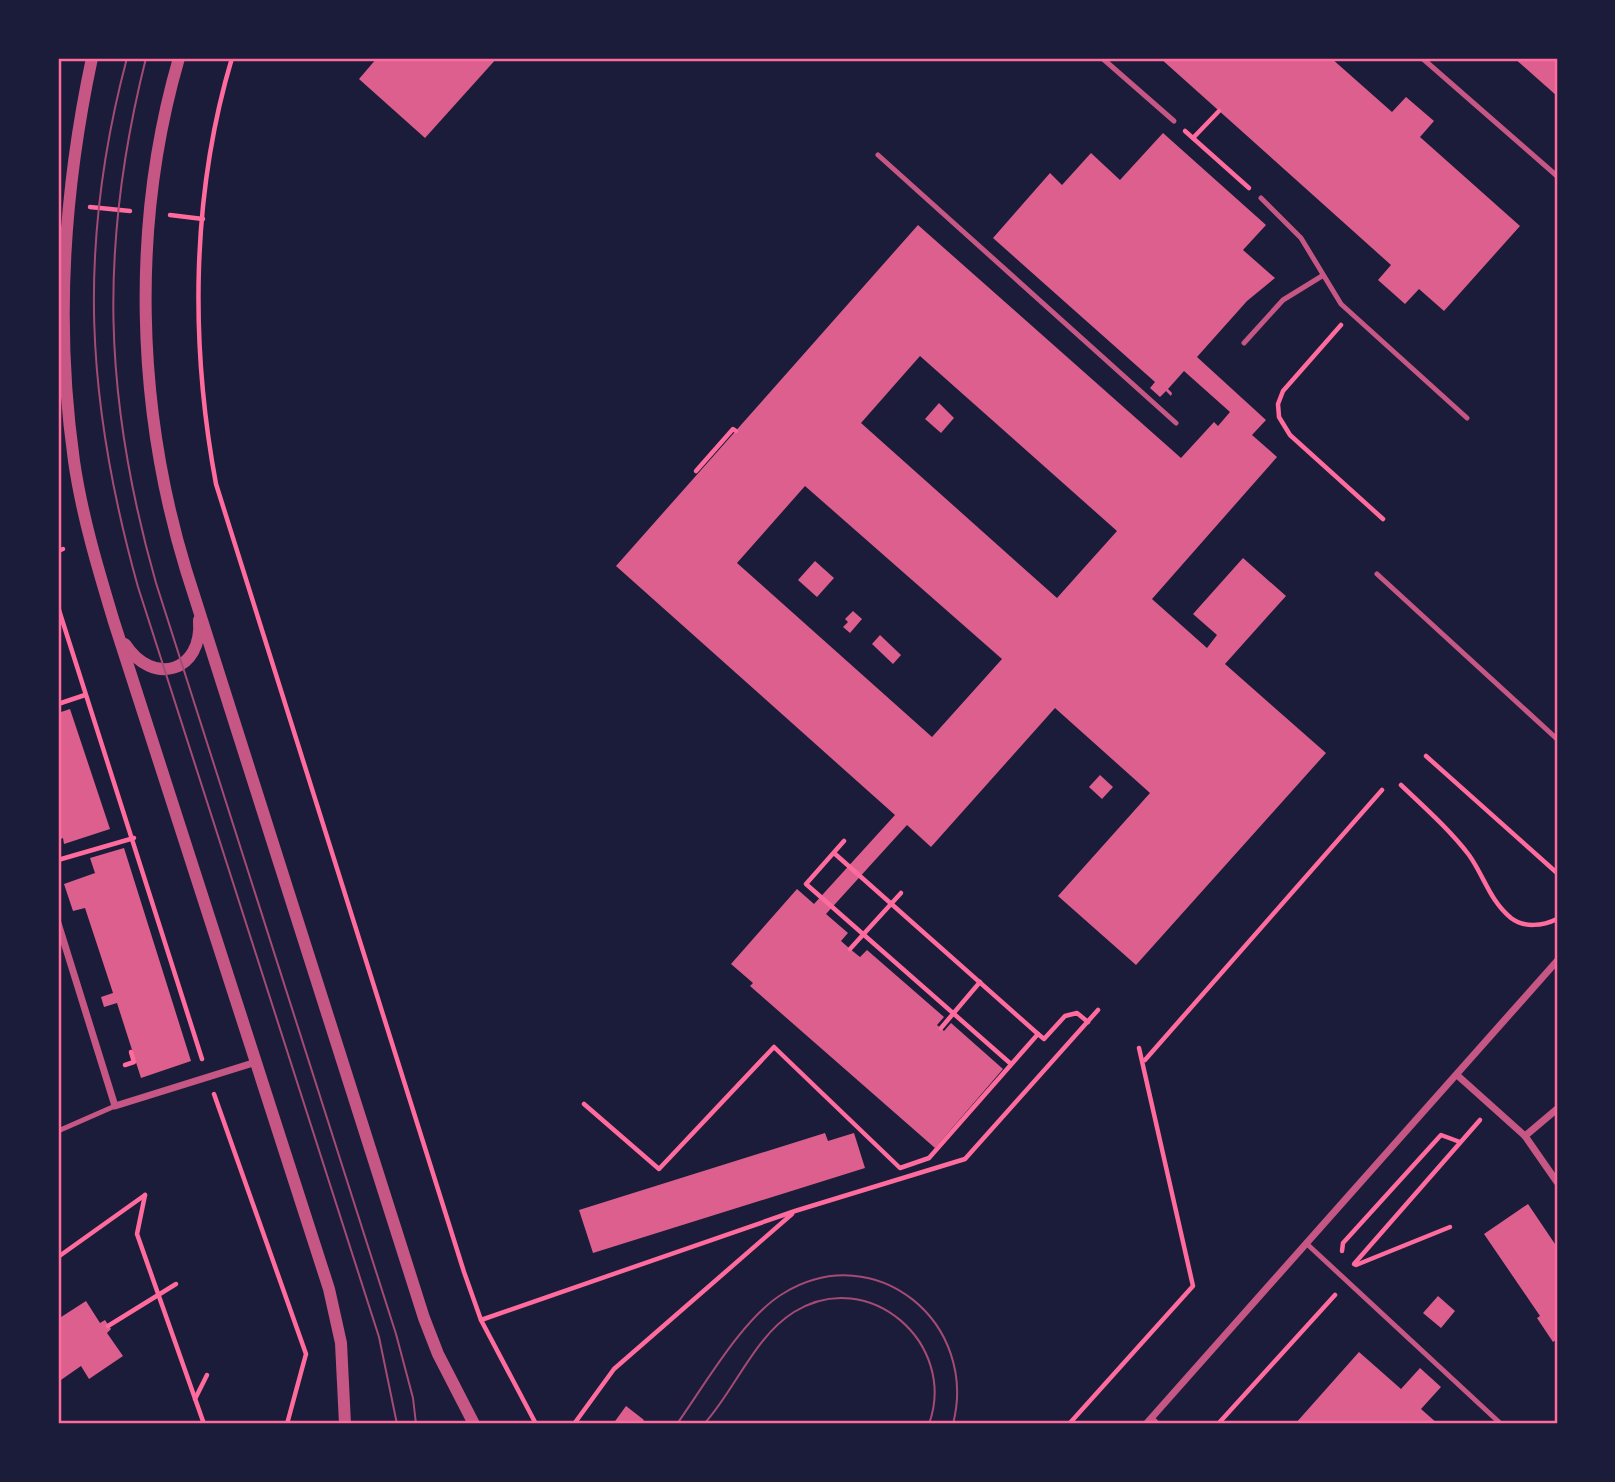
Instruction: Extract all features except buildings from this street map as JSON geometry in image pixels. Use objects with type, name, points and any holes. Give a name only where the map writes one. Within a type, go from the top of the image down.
[{"type":"street","points":[[92,58],[78,125],[68,219],[63,350],[82,507],[114,622],[336,1316],[344,1370],[345,1424]]},
{"type":"street","points":[[179,58],[160,137],[150,213],[148,385],[162,484],[424,1318],[441,1361],[474,1424]]},
{"type":"street","points":[[58,244],[68,219]]},
{"type":"street","points":[[58,372],[66,392]]},
{"type":"street","points":[[114,622],[137,660],[151,669],[171,669],[189,658],[195,645],[199,626],[197,601]]},
{"type":"street","points":[[58,922],[116,1106],[256,1062]]},
{"type":"street","points":[[1152,1422],[1557,961]]},
{"type":"street","points":[[1457,1075],[1525,1136],[1557,1182]]},
{"type":"street","points":[[1525,1136],[1557,1109]]},
{"type":"lane","points":[[1102,58],[1174,121]]},
{"type":"lane","points":[[1422,58],[1557,176]]},
{"type":"lane","points":[[878,155],[1176,423]]},
{"type":"lane","points":[[1261,198],[1301,237],[1334,295],[1351,314],[1467,418]]},
{"type":"lane","points":[[1244,343],[1283,300],[1322,276]]},
{"type":"lane","points":[[1377,574],[1557,739]]},
{"type":"lane","points":[[58,1131],[116,1106]]},
{"type":"lane","points":[[1307,1244],[1501,1424]]},
{"type":"path","points":[[232,58],[214,126],[199,258],[200,387],[219,500],[481,1320],[536,1424]]},
{"type":"path","points":[[1193,138],[1219,111]]},
{"type":"path","points":[[1174,121],[1261,198]]},
{"type":"path","points":[[85,207],[135,212]]},
{"type":"path","points":[[168,215],[203,219]]},
{"type":"path","points":[[1351,314],[1283,391],[1278,411],[1290,435],[1383,519]]},
{"type":"path","points":[[696,471],[733,429],[736,432]]},
{"type":"path","points":[[58,607],[209,1078],[306,1354],[287,1424]]},
{"type":"path","points":[[58,704],[85,695]]},
{"type":"path","points":[[1426,756],[1557,873]]},
{"type":"path","points":[[1401,785],[1458,842],[1475,864],[1494,902],[1512,919],[1533,925],[1557,919]]},
{"type":"path","points":[[1145,1060],[1382,790]]},
{"type":"path","points":[[58,860],[134,838]]},
{"type":"path","points":[[844,841],[806,884],[1011,1064]]},
{"type":"path","points":[[834,853],[1044,1039],[1065,1016],[1073,1013],[1088,1022]]},
{"type":"path","points":[[850,949],[901,893]]},
{"type":"path","points":[[941,1028],[980,982]]},
{"type":"path","points":[[481,1320],[795,1211],[965,1159],[1098,1010]]},
{"type":"path","points":[[583,1104],[659,1170],[774,1047],[900,1168],[929,1158],[1038,1034]]},
{"type":"path","points":[[1069,1424],[1193,1286],[1145,1060],[1139,1048]]},
{"type":"path","points":[[125,1065],[134,1062],[131,1052]]},
{"type":"path","points":[[1352,1266],[1483,1117]]},
{"type":"path","points":[[1352,1266],[1343,1255],[1343,1243],[1441,1135],[1460,1142]]},
{"type":"path","points":[[58,1257],[145,1195],[137,1234],[202,1416],[202,1424]]},
{"type":"path","points":[[574,1424],[614,1369],[795,1211]]},
{"type":"path","points":[[1352,1266],[1450,1227]]},
{"type":"path","points":[[108,1325],[176,1284]]},
{"type":"path","points":[[1218,1424],[1343,1287]]},
{"type":"path","points":[[195,1399],[207,1375]]},
{"type":"tram line","points":[[127,58],[111,127],[100,194],[95,259],[94,323],[98,387],[107,452],[138,587],[379,1337],[397,1424]]},
{"type":"tram line","points":[[146,58],[120,193],[115,257],[117,384],[125,449],[138,515],[156,583],[396,1334],[413,1398],[416,1424]]},
{"type":"tram line","points":[[677,1424],[726,1353],[769,1304],[784,1293],[819,1278],[853,1276],[885,1283],[913,1300],[935,1323],[950,1353],[957,1387],[953,1424]]},
{"type":"tram line","points":[[704,1424],[726,1396],[756,1349],[780,1323],[794,1312],[823,1300],[851,1298],[877,1306],[900,1320],[919,1341],[931,1366],[935,1394],[929,1424]]}]
